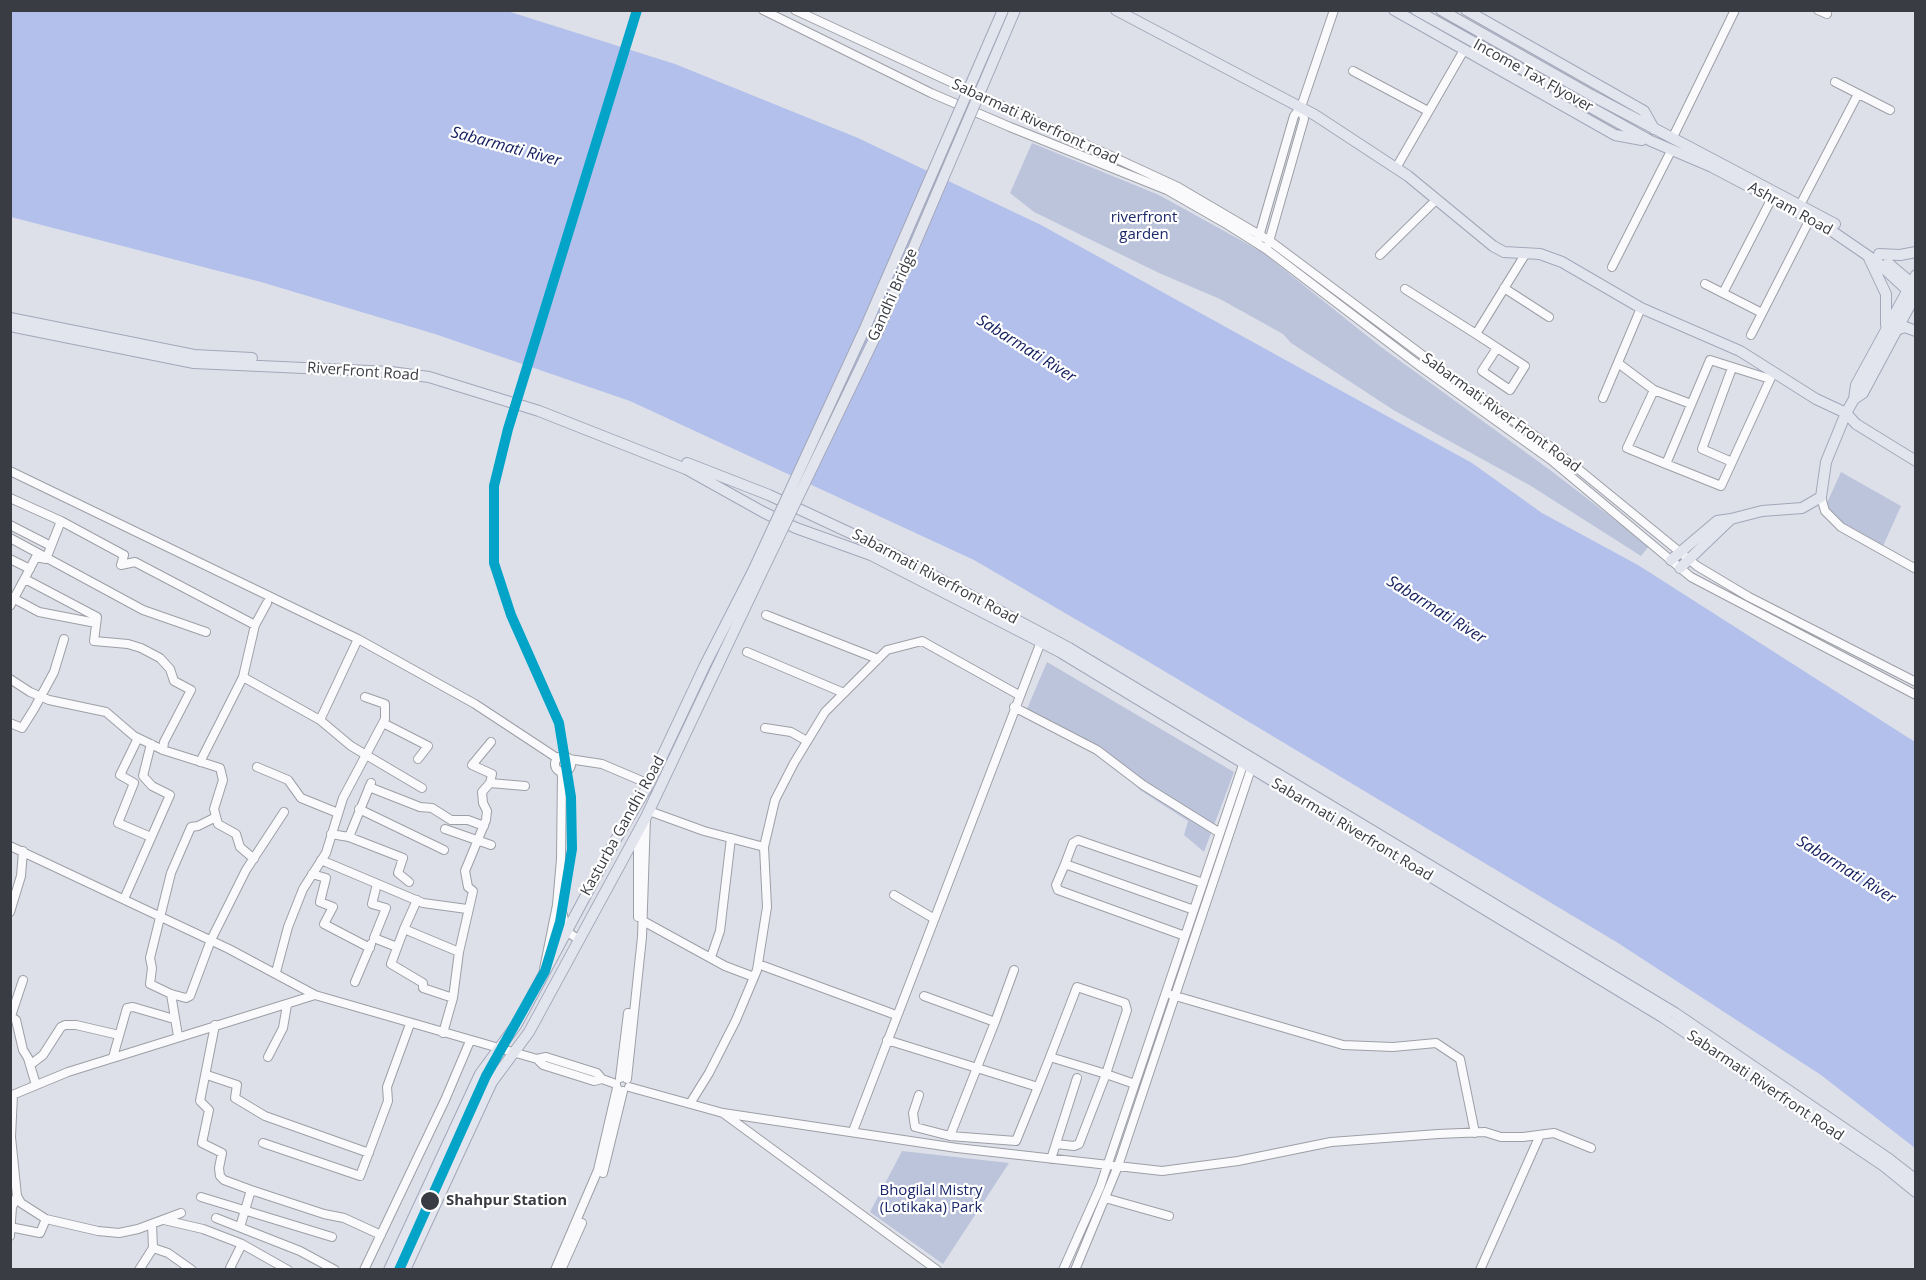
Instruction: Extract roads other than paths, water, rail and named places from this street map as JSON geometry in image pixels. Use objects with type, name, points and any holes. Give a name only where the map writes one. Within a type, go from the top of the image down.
[{"type":"main road","name":"Gandhi Bridge","points":[[757,573],[1003,10]]},
{"type":"main road","name":"Gandhi Bridge","points":[[757,573],[878,332],[1015,10]]},
{"type":"main road","points":[[1116,10],[1301,107],[1396,168],[1493,246],[1504,252],[1540,254],[1562,262],[1641,308],[1740,351],[1772,376],[1846,413],[1856,424],[1916,460]]},
{"type":"main road","points":[[1394,10],[1615,135],[1651,141]]},
{"type":"main road","name":"Income Tax Flyover","points":[[1416,10],[1651,141]]},
{"type":"main road","name":"Income Tax Flyover","points":[[1442,10],[1654,129]]},
{"type":"main road","points":[[1466,10],[1644,111],[1654,129]]},
{"type":"main road","name":"Ashram Road","points":[[1654,129],[1830,220],[1913,289]]},
{"type":"main road","name":"Ashram Road","points":[[1651,141],[1712,167],[1873,255]]},
{"type":"main road","points":[[1891,329],[1886,294],[1873,255],[1900,255],[1916,252]]},
{"type":"main road","points":[[1675,556],[1717,522],[1762,512],[1802,508],[1821,497],[1826,462],[1846,413],[1854,399],[1863,393],[1891,329],[1913,289]]},
{"type":"main road","name":"RiverFront Road","points":[[10,318],[194,355],[391,366],[430,373],[542,406],[769,495],[806,512]]},
{"type":"main road","name":"RiverFront Road","points":[[10,326],[195,363],[391,372],[429,377],[539,411],[686,469],[764,512]]},
{"type":"main road","points":[[1891,329],[1905,327],[1916,331]]},
{"type":"main road","name":"Sabarmati Riverfront Road","points":[[764,512],[796,528],[871,555],[1042,638]]},
{"type":"main road","name":"Sabarmati Riverfront Road","points":[[806,512],[878,546],[1042,638],[1676,1013],[1889,1159],[1916,1180]]},
{"type":"main road","points":[[1680,568],[1731,519]]},
{"type":"main road","name":"Kasturba Gandhi Road","points":[[389,1269],[480,1074],[497,1048],[517,1024],[543,972],[649,784],[705,665],[757,573]]},
{"type":"main road","name":"Kasturba Gandhi Road","points":[[405,1269],[492,1082],[529,1032],[639,830],[757,573]]},
{"type":"main road","name":"Sabarmati Riverfront Road","points":[[1249,761],[1664,1018],[1884,1166],[1916,1192]]},
{"type":"street","name":"Sabarmati Riverfront road","points":[[763,10],[931,93],[1167,190],[1228,225],[1259,239]]},
{"type":"street","name":"Sabarmati Riverfront road","points":[[795,10],[1178,187],[1268,245],[1421,368],[1551,460],[1675,556]]},
{"type":"street","points":[[1259,239],[1294,116],[1301,107],[1334,10]]},
{"type":"street","points":[[1672,137],[1735,10]]},
{"type":"street","points":[[1396,168],[1464,50]]},
{"type":"street","points":[[1353,71],[1428,111]]},
{"type":"street","points":[[1835,82],[1890,110]]},
{"type":"street","points":[[1800,205],[1858,94]]},
{"type":"street","points":[[1268,245],[1304,119],[1301,107]]},
{"type":"street","points":[[1612,267],[1671,151]]},
{"type":"street","points":[[1723,293],[1772,198]]},
{"type":"street","points":[[1380,255],[1437,200]]},
{"type":"street","points":[[1751,335],[1810,219]]},
{"type":"street","points":[[1476,334],[1526,252]]},
{"type":"street","points":[[1706,284],[1762,313]]},
{"type":"street","points":[[1504,288],[1549,317]]},
{"type":"street","points":[[1405,289],[1476,334],[1525,366],[1510,390],[1482,371],[1497,348]]},
{"type":"street","points":[[1603,398],[1641,308]]},
{"type":"street","points":[[1654,390],[1627,448],[1666,464],[1721,486],[1772,376],[1732,368],[1710,360],[1666,464]]},
{"type":"street","points":[[1618,363],[1654,390],[1691,404]]},
{"type":"street","points":[[1732,368],[1702,449],[1732,462]]},
{"type":"street","points":[[10,471],[358,639],[475,704],[557,758],[564,756],[569,759],[602,764],[649,784]]},
{"type":"street","points":[[1821,497],[1825,511],[1841,527],[1916,569]]},
{"type":"street","points":[[10,498],[61,521],[124,555],[121,565],[135,562],[255,625]]},
{"type":"street","points":[[46,559],[61,521]]},
{"type":"street","points":[[10,525],[51,546]]},
{"type":"street","points":[[10,538],[142,610],[206,632]]},
{"type":"street","points":[[1916,682],[1749,597],[1697,566],[1689,557],[1675,556],[1680,568],[1691,577],[1916,695]]},
{"type":"street","points":[[46,559],[36,557],[12,601],[39,612],[96,623]]},
{"type":"street","points":[[10,559],[30,569]]},
{"type":"street","points":[[25,579],[97,617],[94,641],[128,644],[141,648],[160,658],[170,669],[174,681],[191,690],[164,742],[164,750]]},
{"type":"street","points":[[200,762],[243,677],[255,625],[267,603]]},
{"type":"street","points":[[766,615],[878,659]]},
{"type":"street","points":[[853,1131],[1042,638]]},
{"type":"street","points":[[10,723],[22,728],[54,672],[64,639]]},
{"type":"street","points":[[320,720],[358,639]]},
{"type":"street","points":[[691,1102],[714,1062],[754,977],[767,907],[764,847],[775,800],[825,712],[888,651],[922,641],[1019,695]]},
{"type":"street","points":[[747,652],[844,693]]},
{"type":"street","points":[[243,677],[320,720],[351,746],[422,788]]},
{"type":"street","points":[[10,680],[41,697],[106,712],[138,738],[164,750],[220,768],[224,780],[214,809],[216,816],[219,824],[236,834],[240,847],[254,859]]},
{"type":"street","points":[[276,972],[288,927],[303,889],[321,861],[338,813],[383,723],[385,704],[365,697]]},
{"type":"street","points":[[1014,707],[1097,750],[1143,785],[1220,833]]},
{"type":"street","points":[[383,723],[428,746],[418,759]]},
{"type":"street","points":[[765,728],[791,732],[807,741]]},
{"type":"street","points":[[138,738],[120,775],[134,783],[118,823],[152,837]]},
{"type":"street","points":[[443,1033],[453,998],[459,952],[467,923],[467,909],[473,891],[468,887],[465,871],[484,826],[487,811],[483,803],[482,792],[490,783],[492,774],[472,765],[491,742]]},
{"type":"street","points":[[124,899],[170,795],[152,786],[143,776],[152,744]]},
{"type":"street","points":[[557,758],[556,768],[562,771]]},
{"type":"street","points":[[562,771],[568,768],[569,759]]},
{"type":"street","points":[[1063,1269],[1107,1165],[1220,833],[1249,761]]},
{"type":"street","points":[[1075,1269],[1118,1166],[1176,996],[1249,761]]},
{"type":"street","points":[[257,767],[288,780],[301,798],[338,813]]},
{"type":"street","points":[[543,972],[557,905],[561,859],[562,771]]},
{"type":"street","points":[[490,783],[525,786]]},
{"type":"street","points":[[349,837],[370,785],[420,807],[432,808],[451,820],[468,820],[484,826]]},
{"type":"street","points":[[359,809],[444,850]]},
{"type":"street","points":[[216,816],[198,826],[191,827],[171,873],[150,958],[152,968],[150,982],[171,994],[186,998],[190,996],[211,940],[254,859],[284,812]]},
{"type":"street","points":[[561,1269],[603,1172],[622,1084],[643,921],[647,814],[764,847]]},
{"type":"street","points":[[445,829],[491,845]]},
{"type":"street","points":[[555,1269],[598,1170],[622,1084],[638,937],[639,830]]},
{"type":"street","points":[[331,834],[349,837],[403,858],[398,873],[409,882]]},
{"type":"street","points":[[711,957],[720,931],[731,838]]},
{"type":"street","points":[[1185,936],[1058,890],[1056,885],[1073,843],[1078,840],[1203,883]]},
{"type":"street","points":[[10,846],[211,940],[276,972],[315,995],[537,1059],[546,1057],[597,1073],[602,1079],[691,1102],[723,1113],[1050,1159],[1162,1171],[1238,1161],[1331,1142],[1475,1133],[1501,1137],[1554,1133],[1591,1148]]},
{"type":"street","points":[[10,912],[21,876],[23,851]]},
{"type":"street","points":[[321,861],[417,900],[467,909]]},
{"type":"street","points":[[1065,864],[1194,910]]},
{"type":"street","points":[[312,874],[327,878],[320,902],[333,907],[324,924],[370,948]]},
{"type":"street","points":[[356,982],[386,908],[372,904],[377,884]]},
{"type":"street","points":[[894,895],[933,918]]},
{"type":"street","points":[[417,900],[391,964],[423,983],[423,988],[453,998]]},
{"type":"street","points":[[557,905],[563,915],[566,931],[578,939]]},
{"type":"street","points":[[643,921],[754,977]]},
{"type":"street","points":[[404,929],[459,952]]},
{"type":"street","points":[[374,938],[398,947]]},
{"type":"street","points":[[758,964],[896,1016]]},
{"type":"street","points":[[950,1136],[1014,970]]},
{"type":"street","points":[[23,980],[11,1016],[16,1020],[23,1050],[36,1085]]},
{"type":"street","points":[[920,1095],[913,1113],[915,1126],[950,1136],[1016,1141],[1074,990],[1082,987],[1127,1006],[1106,1074],[1079,1144],[1074,1146],[1056,1144]]},
{"type":"street","points":[[1166,993],[1343,1045],[1393,1047],[1436,1043],[1460,1059],[1475,1133]]},
{"type":"street","points":[[171,994],[178,1036]]},
{"type":"street","points":[[181,1213],[153,1224],[119,1233],[98,1231],[46,1219],[21,1203],[17,1196],[11,1137],[12,1095],[113,1057],[315,995]]},
{"type":"street","points":[[924,996],[995,1022]]},
{"type":"street","points":[[268,1057],[283,1028],[287,1005]]},
{"type":"street","points":[[113,1057],[125,1011],[130,1007],[174,1019]]},
{"type":"street","points":[[30,1065],[44,1055],[61,1027],[65,1025],[76,1024],[119,1035]]},
{"type":"street","points":[[215,1024],[207,1075],[200,1101],[209,1112],[202,1143],[222,1154],[219,1171],[224,1180],[324,1214],[344,1218],[381,1235]]},
{"type":"street","points":[[263,1143],[358,1177],[362,1174],[388,1101],[387,1087],[410,1024]]},
{"type":"street","points":[[887,1040],[976,1070],[1038,1087]]},
{"type":"street","points":[[364,1269],[470,1041]]},
{"type":"street","points":[[1050,1056],[1135,1084]]},
{"type":"street","points":[[207,1075],[237,1085],[236,1098],[265,1116],[369,1153]]},
{"type":"street","points":[[1050,1159],[1077,1078]]},
{"type":"street","points":[[723,1113],[937,1269]]},
{"type":"street","points":[[1480,1269],[1540,1135]]},
{"type":"street","points":[[240,1227],[251,1190]]},
{"type":"street","points":[[17,1196],[12,1207],[11,1230],[40,1233],[46,1219]]},
{"type":"street","points":[[201,1197],[332,1237]]},
{"type":"street","points":[[1105,1198],[1169,1216]]},
{"type":"street","points":[[216,1218],[300,1251],[335,1269]]},
{"type":"street","points":[[164,1220],[203,1229],[242,1244],[288,1269]]},
{"type":"street","points":[[139,1269],[153,1248],[153,1224]]},
{"type":"street","points":[[230,1269],[242,1244]]},
{"type":"street","points":[[153,1248],[168,1253],[192,1269]]},
{"type":"water","name":"Sabarmati River","points":[[504,10],[675,64],[858,138],[1041,225],[1472,463],[1542,513],[1638,565],[1915,742],[1915,1148],[1821,1075],[1618,943],[974,560],[630,401],[435,334],[261,282],[11,217],[10,11]]},
{"type":"place","name":"Shahpur Station","points":[[430,1201]]},
{"type":"park label","name":"riverfront garden","points":[[1144,226]]},
{"type":"park label","name":"Bhogilal Mistry (Lotikaka) Park","points":[[931,1200]]}]
